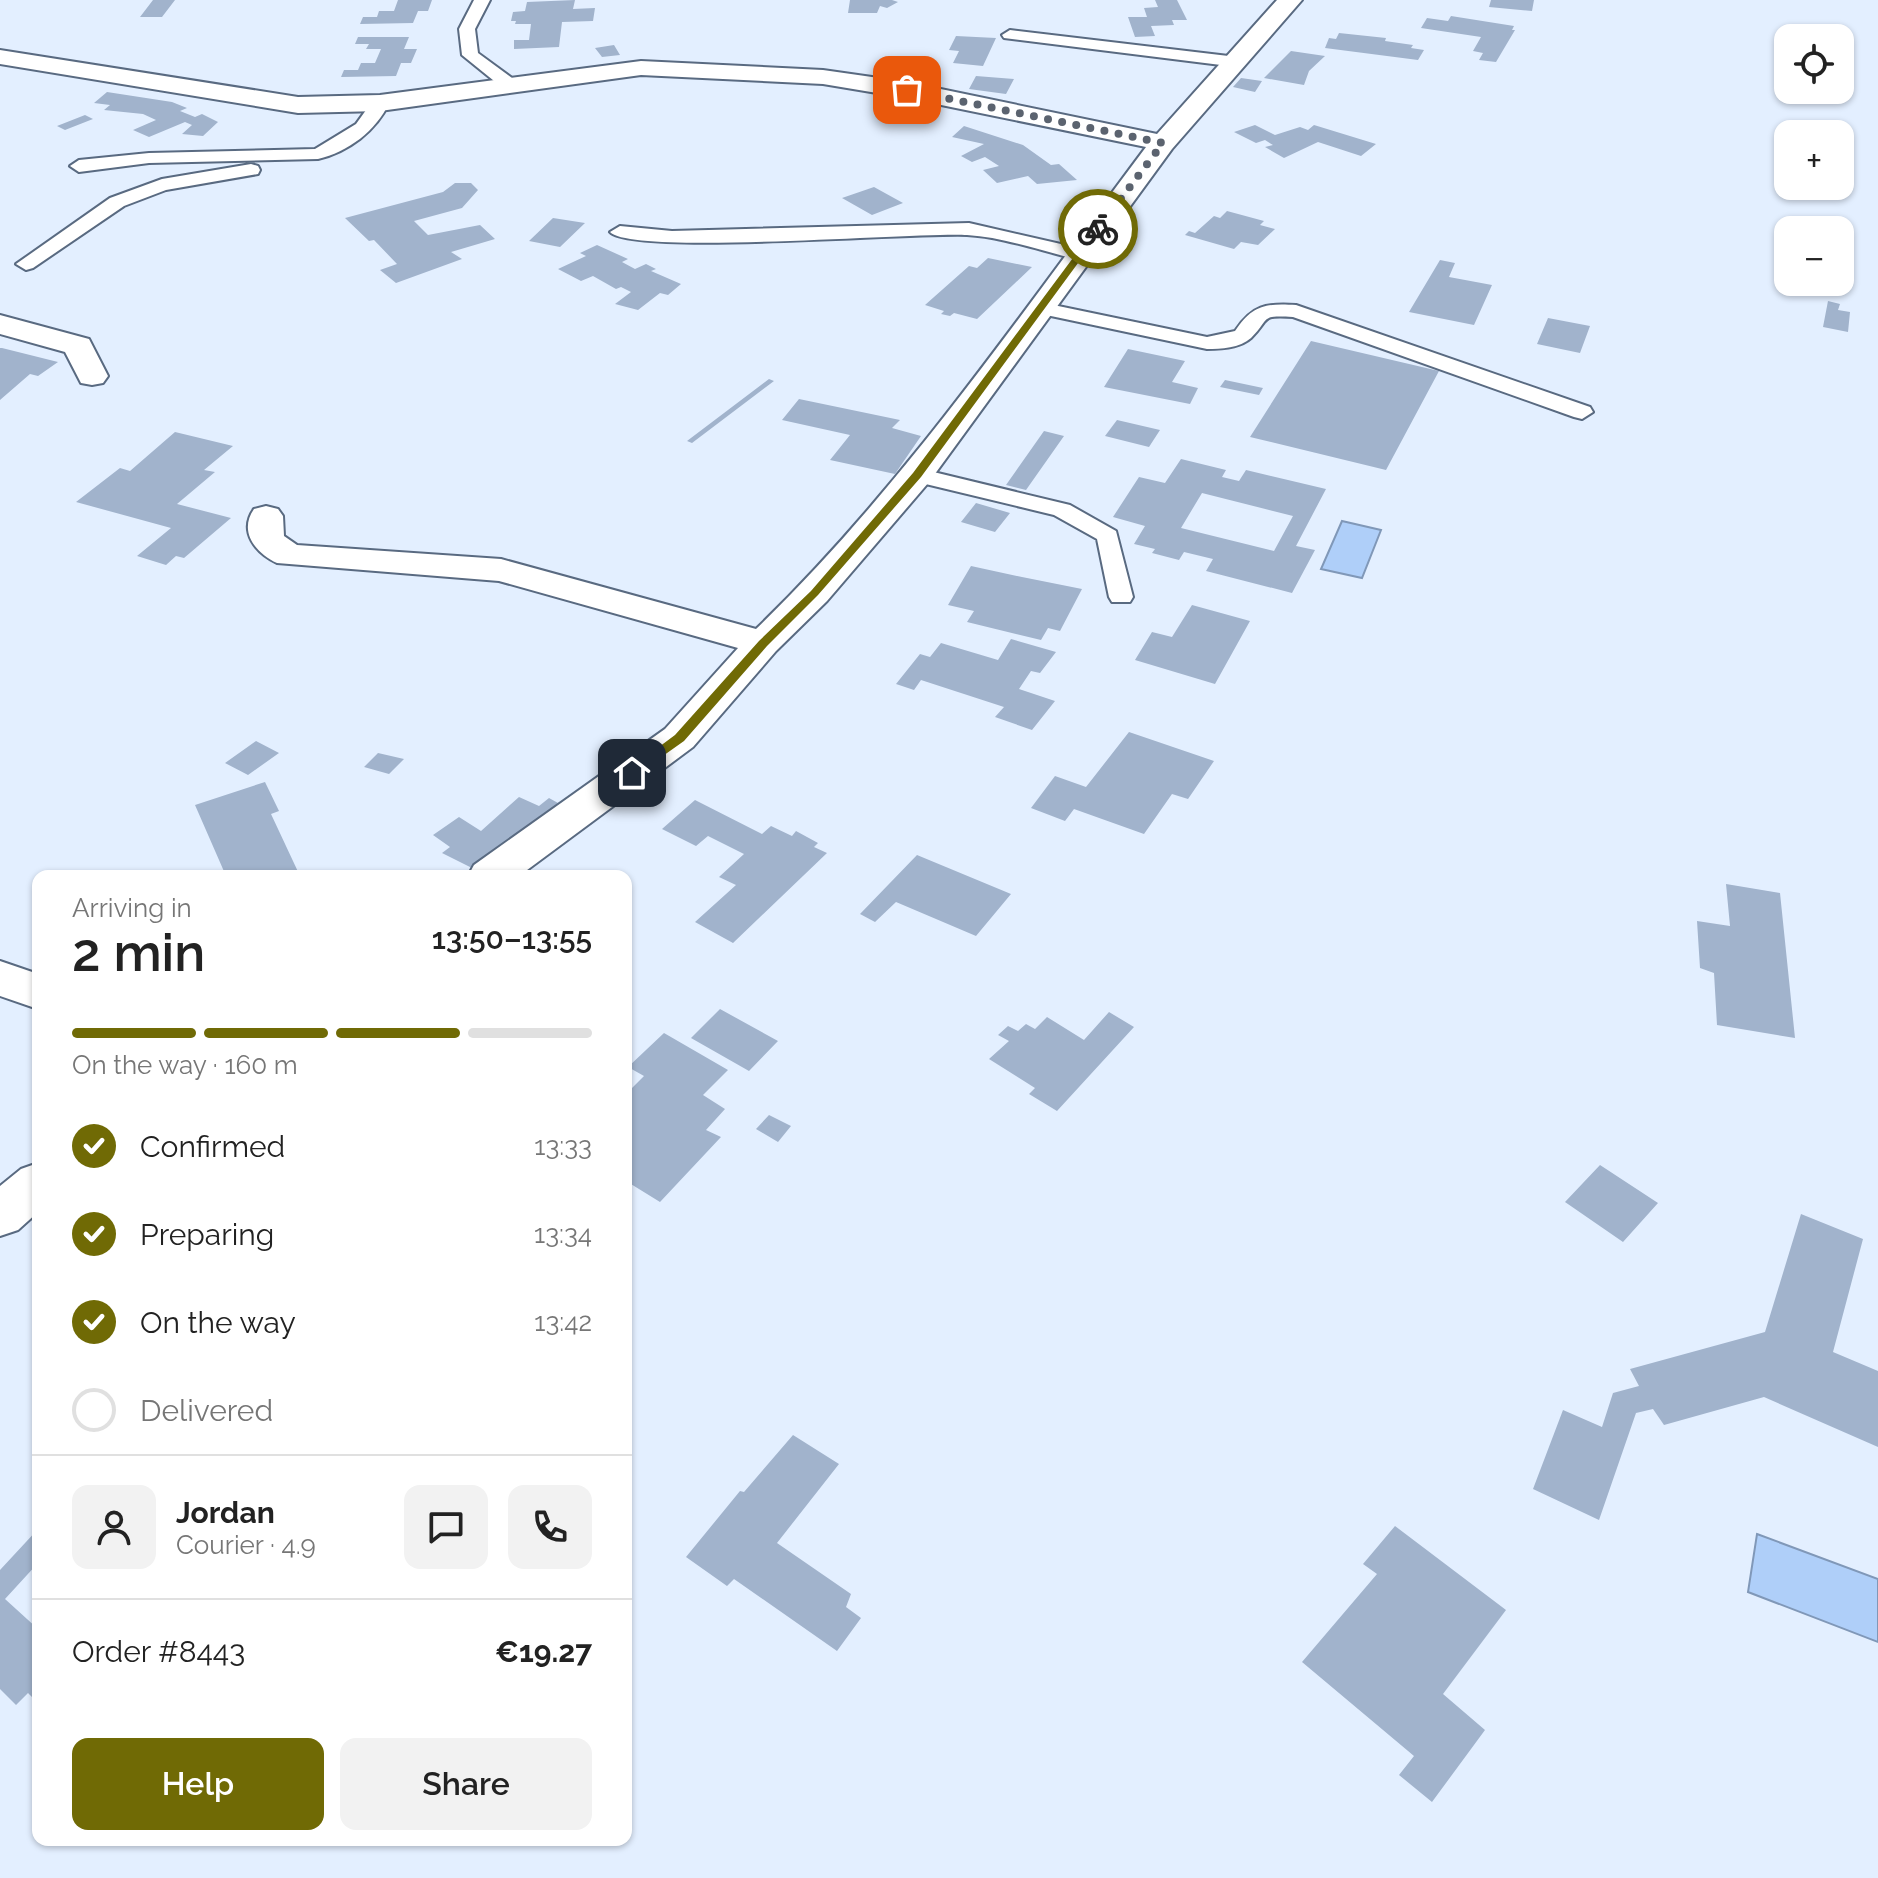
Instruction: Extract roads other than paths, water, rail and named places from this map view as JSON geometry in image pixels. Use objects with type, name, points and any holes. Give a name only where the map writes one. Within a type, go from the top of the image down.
[{"type":"street","points":[[497,870],[679,738],[763,643],[814,593],[917,475],[1163,143],[1290,0]]},
{"type":"street","points":[[0,57],[298,105],[380,103],[641,68],[823,77],[907,90],[1163,143]]},
{"type":"street","points":[[0,324],[78,346],[92,376]]},
{"type":"street","points":[[266,516],[266,538],[275,548],[290,555],[501,570],[763,643]]},
{"type":"street","points":[[0,978],[32,990]]},
{"type":"street","points":[[0,1215],[32,1188]]},
{"type":"lane","points":[[482,0],[467,29],[470,55],[510,85]]},
{"type":"lane","points":[[1010,35],[1237,62]]},
{"type":"lane","points":[[26,264],[117,202],[162,185],[296,165],[342,143],[374,119],[380,103]]},
{"type":"lane","points":[[79,166],[149,158],[318,154]]},
{"type":"lane","points":[[620,232],[672,237],[969,229],[1080,254]]},
{"type":"lane","points":[[1039,308],[1207,343],[1224,342],[1242,335],[1255,316],[1275,310],[1296,311],[1582,412]]},
{"type":"lane","points":[[917,475],[1062,510],[1108,536],[1121,597]]},
{"type":"water","points":[[1342,521],[1381,530],[1362,578],[1321,569]]},
{"type":"water","points":[[1757,1534],[1878,1579],[1878,1642],[1748,1592]]}]
